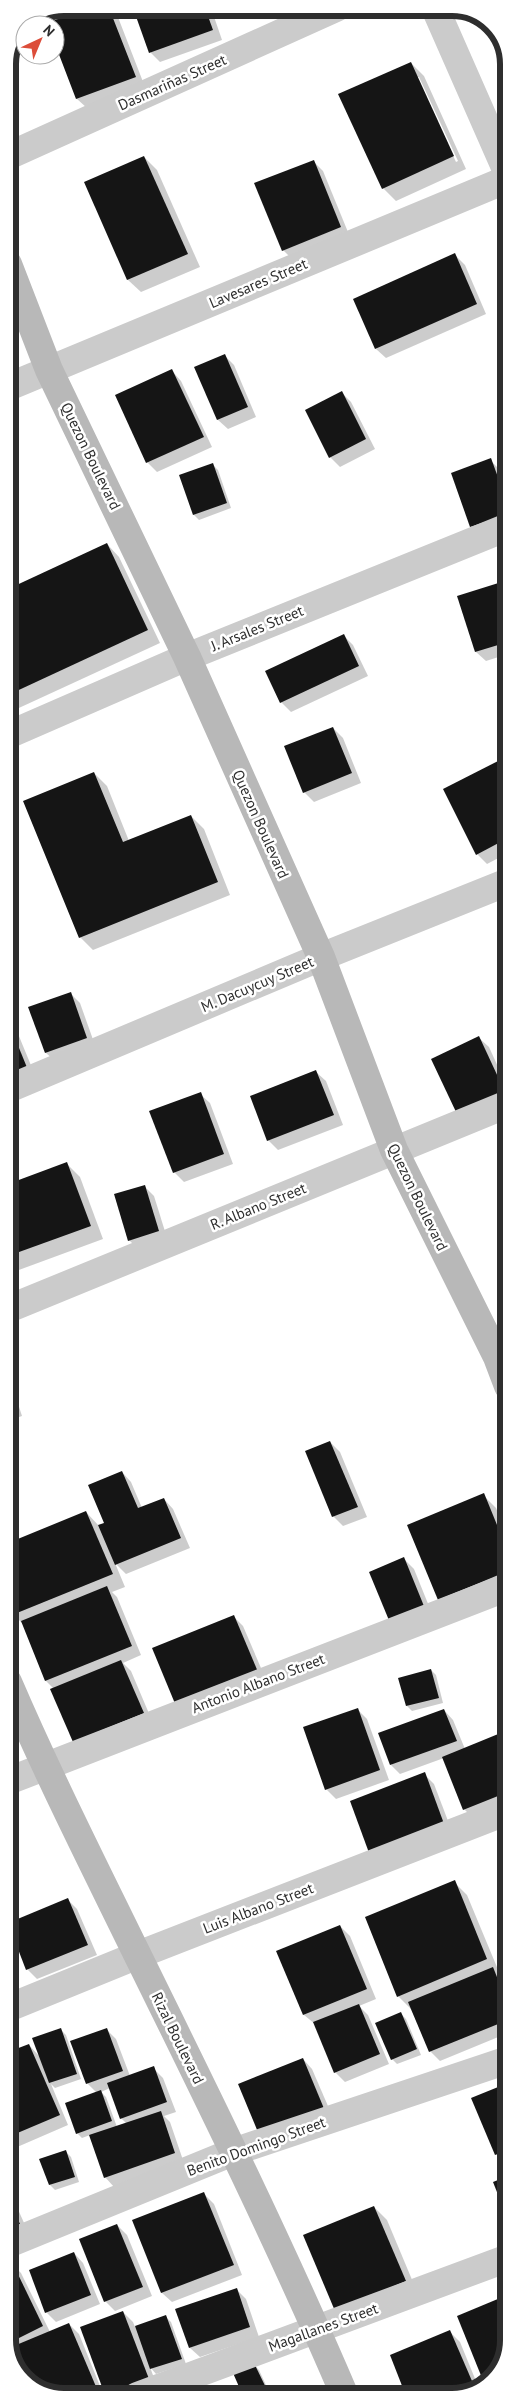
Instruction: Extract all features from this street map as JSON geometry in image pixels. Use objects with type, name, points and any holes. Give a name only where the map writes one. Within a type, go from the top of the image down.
[{"type":"street","name":"Dasmariñas Street","points":[[16,152],[318,16]]},
{"type":"street","points":[[439,16],[500,156]]},
{"type":"street","name":"Lavesares Street","points":[[16,384],[500,182]]},
{"type":"street","name":"Quezon Boulevard","points":[[16,285],[49,370],[187,657],[321,957],[394,1150],[500,1350]]},
{"type":"street","name":"J. Arsales Street","points":[[16,732],[187,657],[500,530]]},
{"type":"street","name":"M. Dacuycuy Street","points":[[16,1086],[321,957],[500,885]]},
{"type":"street","name":"R. Albano Street","points":[[16,1306],[500,1107]]},
{"type":"street","name":"Antonio Albano Street","points":[[16,1778],[500,1590]]},
{"type":"street","name":"Rizal Boulevard","points":[[16,1701],[44,1766],[138,1955],[317,2329],[342,2388]]},
{"type":"street","name":"Luis Albano Street","points":[[16,2005],[138,1955],[500,1814]]},
{"type":"street","name":"Benito Domingo Street","points":[[16,2241],[233,2152],[500,2063]]},
{"type":"street","name":"Magallanes Street","points":[[158,2388],[500,2261]]},
{"type":"building","points":[[65,16],[112,16],[136,77],[76,99],[63,65],[65,65]]},
{"type":"building","points":[[136,16],[208,16],[213,30],[149,53]]},
{"type":"building","points":[[411,62],[454,156],[382,189],[338,94]]},
{"type":"building","points":[[144,156],[188,254],[127,280],[84,182]]},
{"type":"building","points":[[314,160],[341,227],[282,251],[254,183]]},
{"type":"building","points":[[455,253],[477,304],[375,349],[353,299]]},
{"type":"building","points":[[225,354],[248,407],[217,420],[194,367]]},
{"type":"building","points":[[172,369],[204,437],[146,463],[115,395]]},
{"type":"building","points":[[342,391],[366,439],[329,458],[305,410]]},
{"type":"building","points":[[491,458],[500,483],[500,517],[470,527],[451,473]]},
{"type":"building","points":[[213,463],[227,503],[193,515],[179,475]]},
{"type":"building","points":[[107,543],[148,630],[16,691],[16,585]]},
{"type":"building","points":[[500,583],[500,644],[475,652],[457,596]]},
{"type":"building","points":[[344,634],[359,666],[280,703],[265,671]]},
{"type":"building","points":[[333,727],[352,773],[303,793],[284,746]]},
{"type":"building","points":[[500,760],[500,842],[476,855],[443,789]]},
{"type":"building","points":[[94,772],[123,842],[191,815],[218,882],[79,938],[23,801]]},
{"type":"building","points":[[71,992],[87,1038],[45,1053],[28,1007]]},
{"type":"building","points":[[479,1036],[500,1081],[500,1094],[457,1114],[431,1059]]},
{"type":"building","points":[[16,1041],[28,1070],[16,1075]]},
{"type":"building","points":[[316,1070],[334,1115],[267,1141],[250,1096]]},
{"type":"building","points":[[201,1092],[224,1154],[173,1173],[149,1111]]},
{"type":"building","points":[[67,1162],[91,1226],[16,1253],[16,1181]]},
{"type":"building","points":[[145,1185],[159,1231],[128,1241],[114,1194]]},
{"type":"building","points":[[330,1441],[358,1507],[332,1517],[305,1451]]},
{"type":"building","points":[[122,1471],[138,1508],[164,1498],[181,1538],[115,1565],[98,1525],[104,1523],[88,1485]]},
{"type":"building","points":[[484,1493],[500,1532],[500,1574],[438,1600],[407,1525]]},
{"type":"building","points":[[86,1511],[113,1574],[16,1613],[16,1540]]},
{"type":"building","points":[[404,1557],[428,1616],[393,1630],[369,1572]]},
{"type":"building","points":[[107,1586],[132,1646],[45,1681],[21,1621]]},
{"type":"building","points":[[234,1615],[258,1672],[176,1706],[152,1648]]},
{"type":"building","points":[[121,1660],[144,1713],[73,1742],[50,1689]]},
{"type":"building","points":[[431,1669],[439,1698],[406,1706],[398,1678]]},
{"type":"building","points":[[358,1708],[380,1770],[325,1790],[303,1727]]},
{"type":"building","points":[[444,1709],[457,1741],[390,1765],[378,1733]]},
{"type":"building","points":[[500,1733],[500,1795],[463,1810],[442,1757]]},
{"type":"building","points":[[425,1772],[447,1832],[372,1861],[350,1801]]},
{"type":"building","points":[[455,1880],[487,1959],[397,1997],[365,1917]]},
{"type":"building","points":[[68,1898],[88,1945],[26,1970],[16,1944],[16,1920]]},
{"type":"building","points":[[340,1925],[367,1989],[303,2015],[276,1951]]},
{"type":"building","points":[[493,1967],[500,1985],[500,2023],[429,2052],[408,2002]]},
{"type":"building","points":[[359,2004],[380,2054],[334,2073],[313,2022]]},
{"type":"building","points":[[401,2012],[417,2049],[391,2060],[375,2023]]},
{"type":"building","points":[[61,2028],[77,2074],[49,2083],[32,2038]]},
{"type":"building","points":[[107,2028],[123,2071],[86,2084],[70,2041]]},
{"type":"building","points":[[29,2044],[60,2115],[16,2134],[16,2049]]},
{"type":"building","points":[[303,2058],[325,2111],[260,2137],[238,2084]]},
{"type":"building","points":[[154,2066],[167,2102],[120,2119],[107,2083]]},
{"type":"building","points":[[500,2086],[500,2153],[495,2155],[471,2098]]},
{"type":"building","points":[[101,2090],[112,2121],[76,2134],[65,2103]]},
{"type":"building","points":[[161,2111],[175,2153],[104,2178],[89,2135]]},
{"type":"building","points":[[66,2150],[75,2177],[49,2185],[39,2159]]},
{"type":"building","points":[[500,2179],[500,2200],[493,2182]]},
{"type":"building","points":[[204,2192],[234,2265],[161,2293],[132,2220]]},
{"type":"building","points":[[374,2206],[406,2281],[335,2311],[303,2235]]},
{"type":"building","points":[[16,2215],[20,2224],[16,2226]]},
{"type":"building","points":[[117,2224],[143,2287],[104,2302],[79,2239]]},
{"type":"building","points":[[74,2252],[91,2295],[45,2313],[29,2270]]},
{"type":"building","points":[[16,2270],[43,2326],[16,2339]]},
{"type":"building","points":[[237,2288],[250,2327],[189,2348],[175,2309]]},
{"type":"building","points":[[500,2298],[500,2339],[497,2355],[493,2364],[482,2377],[457,2316]]},
{"type":"building","points":[[123,2311],[149,2379],[124,2388],[102,2388],[80,2327]]},
{"type":"building","points":[[166,2315],[182,2359],[150,2369],[135,2326]]},
{"type":"building","points":[[69,2323],[97,2388],[61,2388],[38,2380],[23,2364],[17,2345]]},
{"type":"building","points":[[450,2330],[473,2382],[451,2388],[403,2388],[390,2355]]},
{"type":"building","points":[[254,2363],[266,2388],[240,2388],[233,2373]]}]
